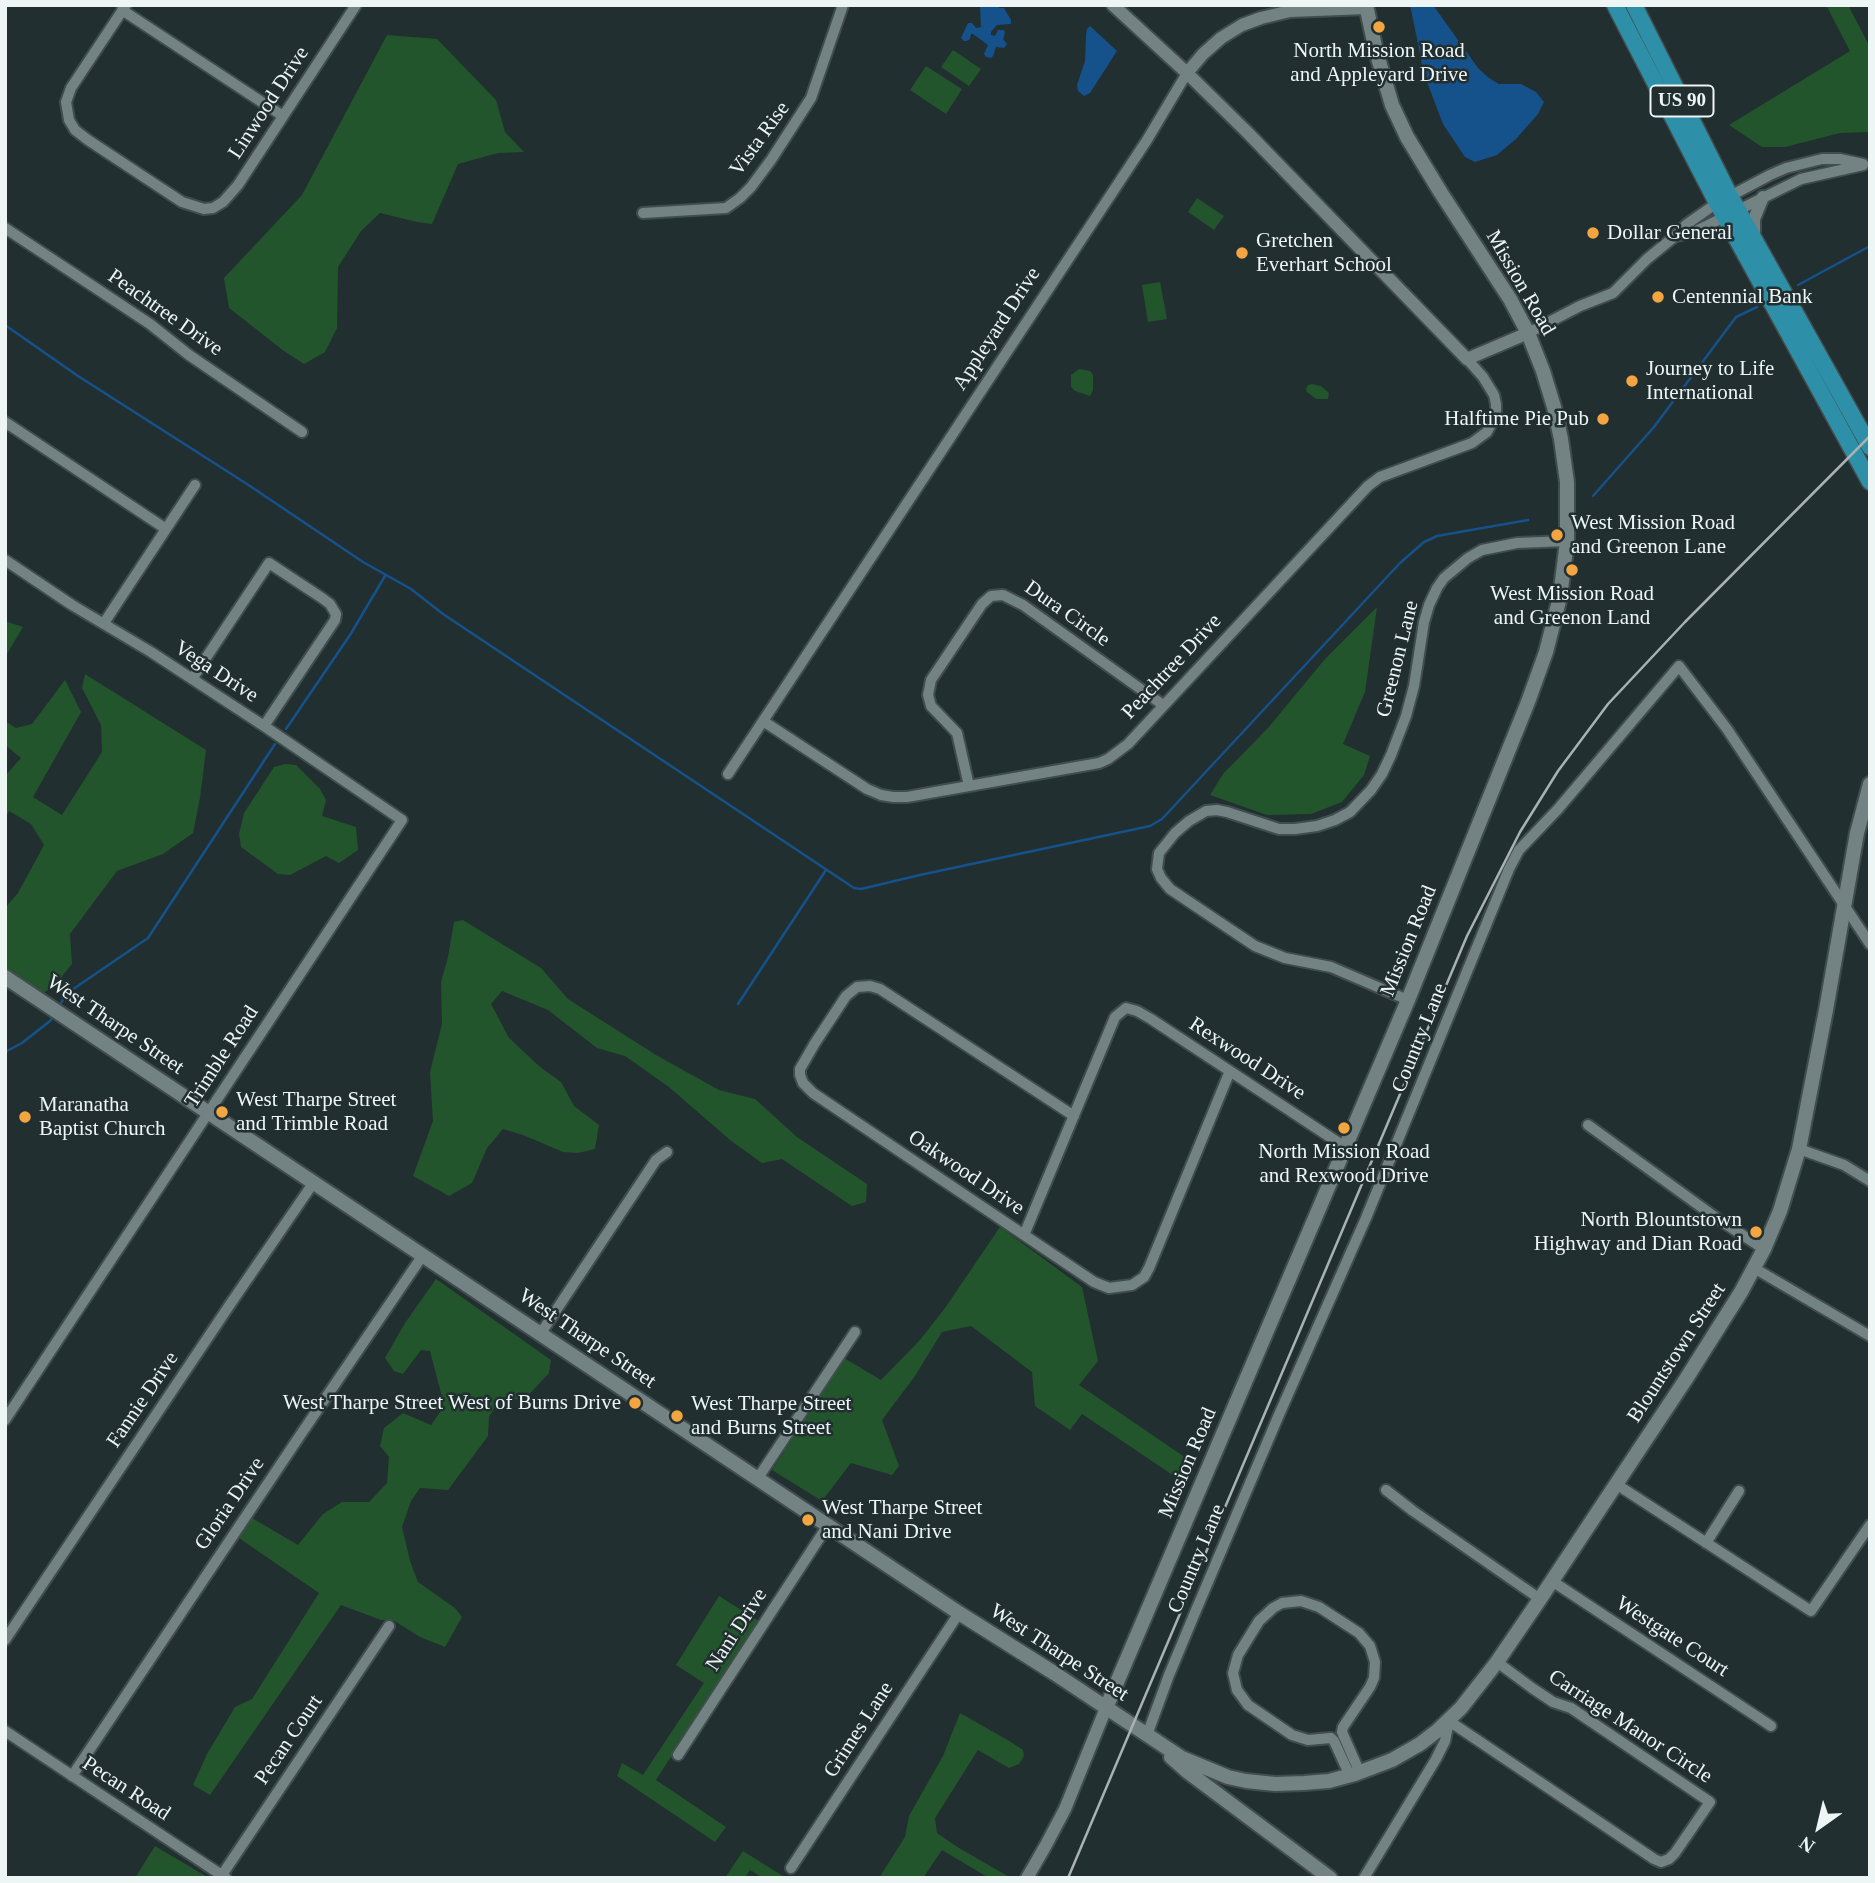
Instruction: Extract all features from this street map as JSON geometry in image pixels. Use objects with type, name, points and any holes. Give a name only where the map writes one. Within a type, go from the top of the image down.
[{"type":"main road","name":"US 90","points":[[1615,5],[1727,207],[1754,239],[1795,330],[1870,482]]},
{"type":"main road","name":"US 90","points":[[1634,5],[1778,316],[1795,330]]},
{"type":"main road","name":"Mission Road","points":[[1107,1708],[1408,1000],[1546,652],[1560,597],[1567,541],[1567,482],[1561,439],[1543,371],[1528,333],[1510,299],[1407,137],[1392,105],[1376,51],[1367,6]]},
{"type":"main road","points":[[1624,23],[1650,37]]},
{"type":"main road","points":[[1795,330],[1794,335],[1813,345],[1870,447]]},
{"type":"main road","name":"Blountstown Street","points":[[1449,1721],[1478,1688],[1540,1599],[1693,1368],[1764,1249],[1780,1211],[1799,1149],[1857,833],[1870,784]]},
{"type":"main road","name":"West Tharpe Street","points":[[5,977],[1147,1735]]},
{"type":"main road","points":[[1147,1735],[1182,1758],[1228,1777],[1275,1784],[1304,1783],[1329,1781],[1392,1760],[1420,1744],[1449,1721]]},
{"type":"main road","points":[[1147,1735],[1188,1772],[1331,1878]]},
{"type":"main road","points":[[1228,1777],[1228,1795],[1233,1806]]},
{"type":"street","name":"Vista Rise","points":[[643,213],[726,208],[740,198],[771,160],[811,98],[843,5]]},
{"type":"street","points":[[1113,5],[1276,162],[1467,359],[1613,293],[1687,224],[1727,207],[1763,197],[1801,179],[1866,164]]},
{"type":"street","name":"Appleyard Drive","points":[[728,774],[1147,140],[1186,73],[1221,38],[1242,25],[1290,12],[1367,6]]},
{"type":"street","name":"Linwood Drive","points":[[124,8],[71,88],[66,110],[71,126],[182,202],[204,209],[213,208],[230,196],[350,7]]},
{"type":"street","points":[[124,8],[283,116]]},
{"type":"street","points":[[1727,207],[1770,175],[1803,162],[1840,159],[1866,164]]},
{"type":"street","points":[[1754,239],[1754,219],[1763,197]]},
{"type":"street","name":"Peachtree Drive","points":[[5,228],[150,324],[190,355],[302,432]]},
{"type":"street","name":"Peachtree Drive","points":[[763,721],[867,789],[881,795],[907,797],[1099,763],[1108,759],[1128,744],[1368,486],[1380,477],[1472,443],[1487,432],[1496,415],[1494,395],[1467,359]]},
{"type":"street","points":[[5,422],[166,529]]},
{"type":"street","points":[[104,623],[195,485]]},
{"type":"street","name":"Greenon Lane","points":[[1408,1000],[1331,967],[1285,958],[1255,946],[1170,889],[1157,869],[1159,853],[1189,821],[1206,810],[1227,812],[1279,829],[1295,830],[1318,826],[1350,812],[1371,790],[1391,755],[1414,687],[1429,605],[1444,578],[1468,558],[1482,551],[1517,543],[1567,541]]},
{"type":"street","name":"Vega Drive","points":[[5,560],[264,726],[402,820]]},
{"type":"street","points":[[191,679],[269,563],[330,604],[336,614],[335,620],[264,726]]},
{"type":"street","name":"Dura Circle","points":[[969,786],[957,733],[931,706],[928,695],[931,680],[990,596],[1003,595],[1023,605],[1163,705]]},
{"type":"street","name":"Country Lane","points":[[1147,1735],[1189,1627],[1366,1218],[1509,869],[1519,850],[1558,809],[1679,666],[1727,729],[1844,907]]},
{"type":"street","name":"Trimble Road","points":[[5,1420],[402,820]]},
{"type":"street","points":[[1844,907],[1870,944]]},
{"type":"street","name":"Oakwood Drive","points":[[1074,1115],[880,989],[864,985],[846,996],[803,1064],[800,1075],[803,1083],[813,1093],[1094,1282],[1109,1288],[1119,1288],[1138,1282],[1149,1269],[1230,1071]]},
{"type":"street","name":"Rexwood Drive","points":[[1074,1115],[1115,1017],[1126,1008],[1151,1019],[1345,1147]]},
{"type":"street","points":[[1024,1235],[1074,1115]]},
{"type":"street","points":[[1588,1125],[1764,1249]]},
{"type":"street","points":[[1799,1149],[1844,1165],[1870,1181]]},
{"type":"street","points":[[541,1334],[656,1160],[667,1152]]},
{"type":"street","name":"Fannie Drive","points":[[5,1640],[314,1182]]},
{"type":"street","name":"Gloria Drive","points":[[72,1776],[423,1255]]},
{"type":"street","points":[[1754,1268],[1870,1336]]},
{"type":"street","points":[[758,1478],[855,1332]]},
{"type":"street","points":[[1616,1484],[1811,1611],[1870,1525]]},
{"type":"street","points":[[1386,1490],[1540,1599]]},
{"type":"street","points":[[1706,1544],[1739,1491]]},
{"type":"street","name":"Nani Drive","points":[[678,1755],[828,1525]]},
{"type":"street","name":"Westgate Court","points":[[1552,1581],[1771,1726]]},
{"type":"street","points":[[1341,1744],[1331,1738],[1308,1740],[1292,1734],[1248,1706],[1237,1690],[1233,1673],[1238,1655],[1259,1621],[1273,1608],[1292,1601],[1320,1606],[1359,1633],[1370,1646],[1375,1662],[1374,1678],[1342,1732],[1341,1744],[1355,1774]]},
{"type":"street","name":"Grimes Lane","points":[[791,1868],[959,1612]]},
{"type":"street","name":"Pecan Court","points":[[224,1876],[389,1626]]},
{"type":"street","name":"Carriage Manor Circle","points":[[1449,1721],[1654,1858],[1661,1861],[1669,1859],[1675,1853],[1710,1802],[1571,1708],[1553,1702],[1497,1662]]},
{"type":"street","name":"Mission Road","points":[[1027,1878],[1065,1809],[1107,1708]]},
{"type":"street","name":"Blountstown Street","points":[[1364,1878],[1436,1759],[1449,1721]]},
{"type":"street","name":"Pecan Road","points":[[5,1731],[224,1876]]},
{"type":"green space","points":[[1826,5],[1848,5],[1870,47],[1870,132],[1840,133],[1785,147],[1762,147],[1729,125],[1850,51]]},
{"type":"green space","points":[[387,35],[437,39],[496,100],[505,132],[524,152],[498,153],[458,164],[432,224],[380,213],[361,231],[338,267],[337,328],[325,352],[304,364],[229,308],[224,278],[302,195]]},
{"type":"green space","points":[[953,50],[981,69],[969,86],[941,67]]},
{"type":"green space","points":[[926,66],[962,89],[946,114],[910,90]]},
{"type":"green space","points":[[1197,198],[1224,216],[1214,230],[1188,212]]},
{"type":"green space","points":[[1160,282],[1167,319],[1148,322],[1142,285]]},
{"type":"green space","points":[[1079,369],[1090,371],[1093,375],[1093,390],[1090,396],[1071,387],[1071,375]]},
{"type":"green space","points":[[1308,385],[1321,386],[1329,393],[1328,399],[1316,399],[1307,392]]},
{"type":"green space","points":[[1377,607],[1365,692],[1343,744],[1370,756],[1364,775],[1342,802],[1311,814],[1267,815],[1210,795],[1223,774],[1268,728],[1325,659]]},
{"type":"green space","points":[[5,621],[23,627],[5,657]]},
{"type":"green space","points":[[85,674],[206,750],[200,798],[193,833],[163,854],[117,871],[70,934],[72,964],[54,986],[42,994],[5,969],[5,908],[18,893],[44,845],[31,824],[9,811],[5,819],[5,776],[21,758],[5,745],[5,721],[16,728],[32,724],[65,680],[81,712],[33,797],[62,815],[102,752],[101,725],[82,688]]},
{"type":"green space","points":[[296,765],[320,789],[326,800],[322,816],[356,827],[358,850],[339,863],[326,856],[290,875],[278,874],[241,847],[239,834],[244,813],[274,767]]},
{"type":"green space","points":[[463,920],[541,968],[568,999],[656,1055],[719,1090],[755,1099],[797,1137],[867,1184],[866,1202],[852,1206],[782,1159],[762,1163],[730,1140],[669,1087],[625,1056],[597,1048],[548,1010],[502,991],[491,1004],[509,1038],[561,1082],[574,1106],[599,1125],[595,1149],[578,1153],[563,1152],[503,1129],[487,1148],[472,1183],[449,1196],[413,1176],[433,1121],[430,1072],[442,1024],[441,982],[454,922]]},
{"type":"green space","points":[[1000,1227],[1082,1287],[1098,1361],[1079,1385],[1192,1462],[1193,1474],[1180,1480],[1082,1414],[1070,1430],[1035,1406],[1032,1372],[971,1326],[942,1332],[915,1376],[882,1420],[899,1466],[892,1475],[851,1463],[822,1501],[772,1470],[844,1358],[881,1380],[920,1340],[945,1308]]},
{"type":"green space","points":[[436,1279],[551,1360],[549,1373],[525,1399],[499,1400],[489,1417],[488,1436],[448,1490],[420,1488],[411,1501],[402,1527],[418,1582],[455,1608],[462,1617],[445,1647],[420,1637],[393,1620],[381,1620],[341,1605],[210,1795],[193,1785],[207,1754],[235,1707],[252,1699],[319,1593],[239,1538],[252,1518],[298,1545],[323,1514],[342,1502],[369,1502],[387,1483],[389,1457],[380,1446],[384,1428],[403,1413],[431,1425],[440,1412],[442,1397],[430,1351],[421,1350],[403,1374],[394,1371],[385,1358],[405,1323]]},
{"type":"green space","points":[[719,1596],[759,1621],[656,1780],[726,1827],[715,1842],[617,1776],[622,1763],[643,1775],[704,1683],[676,1665]]},
{"type":"green space","points":[[960,1713],[1023,1750],[1024,1756],[1019,1764],[1009,1768],[978,1750],[935,1818],[937,1833],[1011,1878],[989,1878],[942,1850],[923,1878],[879,1878],[905,1837],[909,1816],[943,1756]]},
{"type":"green space","points":[[155,1846],[209,1878],[135,1878]]},
{"type":"green space","points":[[743,1851],[786,1878],[763,1878],[750,1870],[745,1878],[725,1878]]},
{"type":"water","points":[[980,5],[1004,8],[1011,20],[1011,24],[997,25],[991,32],[991,35],[995,36],[998,30],[1004,30],[1003,39],[1007,44],[1004,48],[996,47],[991,58],[984,54],[988,45],[973,34],[967,41],[961,38],[968,23],[972,23],[976,28],[981,27]]},
{"type":"water","points":[[1410,5],[1433,5],[1478,68],[1489,78],[1499,84],[1521,84],[1536,92],[1544,102],[1538,114],[1516,139],[1497,155],[1475,162],[1465,157],[1443,124],[1422,69]]},
{"type":"water","points":[[1090,26],[1117,51],[1090,93],[1084,96],[1078,91],[1077,85],[1085,61],[1086,35]]},
{"type":"waterway","points":[[1798,285],[1870,246]]},
{"type":"waterway","points":[[1593,496],[1654,427],[1736,317],[1757,307]]},
{"type":"waterway","points":[[5,325],[78,376],[363,562],[411,589],[443,614],[854,888],[861,889],[1150,826],[1162,819],[1400,563],[1424,542],[1437,536],[1528,520]]},
{"type":"waterway","points":[[286,729],[350,635],[385,576]]},
{"type":"waterway","points":[[60,1005],[66,994],[148,938],[275,744]]},
{"type":"waterway","points":[[738,1004],[826,870]]},
{"type":"waterway","points":[[5,1052],[22,1043],[53,1017]]},
{"type":"railway","points":[[1068,1878],[1467,936],[1520,832],[1558,771],[1608,704],[1685,622],[1870,436]]},
{"type":"place","name":"North Mission Road and Appleyard Drive","points":[[1379,27]]},
{"type":"place","name":"Dollar General","points":[[1593,233]]},
{"type":"place","name":"Gretchen Everhart School","points":[[1242,253]]},
{"type":"place","name":"Centennial Bank","points":[[1658,297]]},
{"type":"place","name":"Journey to Life International","points":[[1632,381]]},
{"type":"place","name":"Halftime Pie Pub","points":[[1603,419]]},
{"type":"place","name":"West Mission Road and Greenon Lane","points":[[1557,535]]},
{"type":"place","name":"West Mission Road and Greenon Land","points":[[1572,570]]},
{"type":"place","name":"West Tharpe Street and Trimble Road","points":[[222,1112]]},
{"type":"place","name":"Maranatha Baptist Church","points":[[25,1117]]},
{"type":"place","name":"North Mission Road and Rexwood Drive","points":[[1344,1128]]},
{"type":"place","name":"North Blountstown Highway and Dian Road","points":[[1756,1232]]},
{"type":"place","name":"West Tharpe Street West of Burns Drive","points":[[635,1403]]},
{"type":"place","name":"West Tharpe Street and Burns Street","points":[[677,1416]]},
{"type":"place","name":"West Tharpe Street and Nani Drive","points":[[808,1520]]}]
